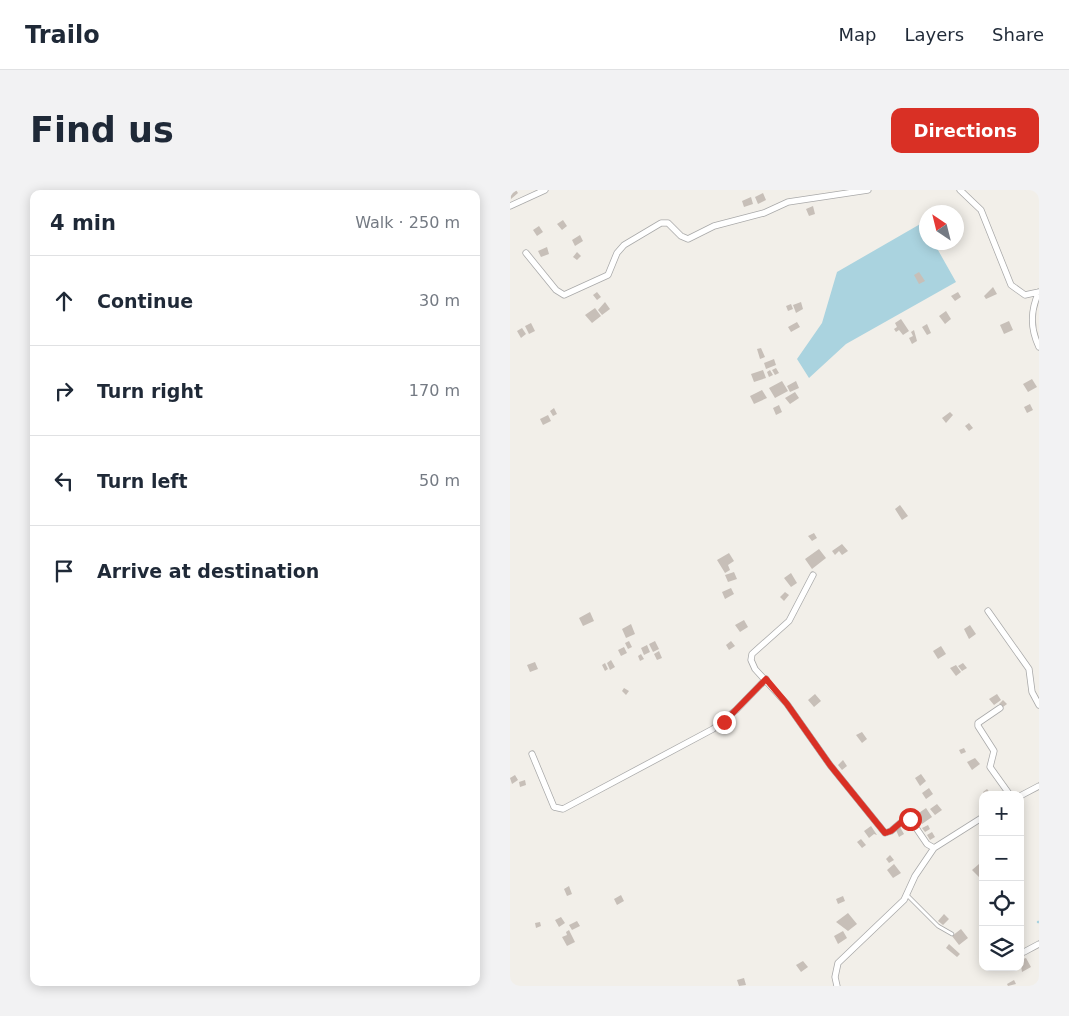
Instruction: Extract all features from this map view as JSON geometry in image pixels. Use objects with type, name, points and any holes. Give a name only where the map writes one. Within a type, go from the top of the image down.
[{"type":"street","points":[[510,206],[545,190]]},
{"type":"street","points":[[526,253],[556,290],[564,295],[608,275],[617,253],[624,244],[661,223],[668,223],[681,236],[688,239],[714,226],[764,213],[788,202],[868,190]]},
{"type":"street","points":[[960,190],[981,210],[1011,285],[1025,295],[1039,292],[1032,316],[1032,331],[1039,347]]},
{"type":"street","points":[[813,575],[789,621],[752,654],[751,660],[755,669],[787,704],[830,765],[885,833],[891,831],[905,819],[910,819],[927,844],[934,848]]},
{"type":"street","points":[[988,611],[1029,669],[1032,692],[1039,705]]},
{"type":"street","points":[[532,754],[550,800],[554,807],[563,809],[714,729],[736,710],[766,679]]},
{"type":"street","points":[[1000,708],[978,723],[978,726],[994,751],[990,767],[1007,791]]},
{"type":"street","points":[[1024,794],[1039,786]]},
{"type":"street","points":[[836,986],[835,969],[838,963],[894,910],[907,895],[915,876],[934,848],[979,820]]},
{"type":"street","points":[[1024,952],[1039,944]]},
{"type":"lane","points":[[907,895],[925,915],[938,926],[952,934]]},
{"type":"water","points":[[919,225],[919,250],[938,250],[956,282],[846,344],[809,378],[797,359],[822,323],[837,272]]},
{"type":"building","points":[[510,190],[516,190],[518,193],[511,199]]},
{"type":"building","points":[[763,193],[766,200],[758,204],[755,197]]},
{"type":"building","points":[[751,197],[753,204],[744,207],[742,201]]},
{"type":"building","points":[[813,206],[815,214],[809,216],[806,209]]},
{"type":"building","points":[[563,220],[567,226],[562,230],[557,224]]},
{"type":"building","points":[[539,226],[543,232],[537,236],[533,230]]},
{"type":"building","points":[[580,235],[583,241],[575,246],[572,240]]},
{"type":"building","points":[[547,247],[549,254],[541,257],[538,251]]},
{"type":"building","points":[[577,252],[581,256],[577,260],[573,257]]},
{"type":"building","points":[[919,272],[925,281],[919,284],[914,275]]},
{"type":"building","points":[[993,287],[997,294],[986,299],[984,296]]},
{"type":"building","points":[[597,292],[601,297],[597,300],[593,295]]},
{"type":"building","points":[[958,292],[961,297],[955,301],[951,296]]},
{"type":"building","points":[[605,302],[610,309],[602,315],[598,310]]},
{"type":"building","points":[[801,302],[803,309],[796,313],[793,305]]},
{"type":"building","points":[[791,304],[793,309],[788,311],[786,306]]},
{"type":"building","points":[[595,308],[601,316],[592,323],[585,315]]},
{"type":"building","points":[[946,311],[951,319],[945,324],[939,316]]},
{"type":"building","points":[[901,319],[909,331],[903,335],[899,330],[896,332],[894,329],[897,327],[895,323]]},
{"type":"building","points":[[1009,321],[1013,330],[1004,334],[1000,325]]},
{"type":"building","points":[[797,322],[800,327],[791,332],[788,327]]},
{"type":"building","points":[[531,323],[535,331],[529,334],[525,326]]},
{"type":"building","points":[[927,324],[931,333],[927,335],[922,327]]},
{"type":"building","points":[[522,328],[526,334],[521,338],[517,331]]},
{"type":"building","points":[[914,330],[917,341],[912,344],[909,338],[913,336],[911,332]]},
{"type":"building","points":[[761,348],[765,357],[760,359],[757,349]]},
{"type":"building","points":[[774,359],[776,365],[766,369],[764,363]]},
{"type":"building","points":[[776,368],[779,373],[775,375],[772,370]]},
{"type":"building","points":[[763,370],[766,378],[754,382],[751,374]]},
{"type":"building","points":[[770,370],[773,375],[769,377],[767,372]]},
{"type":"building","points":[[1032,379],[1037,387],[1028,392],[1023,384]]},
{"type":"building","points":[[782,381],[788,391],[775,398],[769,388]]},
{"type":"building","points":[[796,381],[799,388],[790,392],[787,386]]},
{"type":"building","points":[[762,390],[767,398],[754,404],[750,396]]},
{"type":"building","points":[[795,392],[799,398],[790,404],[785,398]]},
{"type":"building","points":[[1030,404],[1033,410],[1027,413],[1024,407]]},
{"type":"building","points":[[779,405],[782,412],[776,415],[773,408]]},
{"type":"building","points":[[554,408],[557,414],[553,416],[550,411]]},
{"type":"building","points":[[950,412],[953,415],[946,423],[942,418]]},
{"type":"building","points":[[548,415],[551,421],[543,425],[540,419]]},
{"type":"building","points":[[969,423],[973,428],[969,431],[965,426]]},
{"type":"building","points":[[900,505],[908,516],[902,520],[895,509]]},
{"type":"building","points":[[814,533],[817,538],[812,541],[808,536]]},
{"type":"building","points":[[842,544],[848,551],[842,555],[839,551],[835,555],[832,551]]},
{"type":"building","points":[[819,549],[826,558],[812,569],[805,559]]},
{"type":"building","points":[[729,553],[734,561],[728,565],[730,570],[725,573],[717,560]]},
{"type":"building","points":[[734,572],[737,579],[728,582],[725,575]]},
{"type":"building","points":[[791,573],[797,583],[791,587],[784,578]]},
{"type":"building","points":[[731,588],[734,594],[725,599],[722,592]]},
{"type":"building","points":[[785,592],[789,595],[784,601],[780,597]]},
{"type":"building","points":[[590,612],[594,621],[583,626],[579,618]]},
{"type":"building","points":[[744,620],[748,627],[740,632],[735,625]]},
{"type":"building","points":[[631,624],[635,634],[626,638],[622,629]]},
{"type":"building","points":[[970,625],[976,634],[969,639],[964,629]]},
{"type":"building","points":[[629,641],[632,647],[628,649],[625,643]]},
{"type":"building","points":[[655,641],[659,649],[653,652],[649,644]]},
{"type":"building","points":[[731,641],[735,646],[729,650],[726,645]]},
{"type":"building","points":[[647,645],[650,652],[644,655],[641,648]]},
{"type":"building","points":[[941,646],[946,654],[938,659],[933,651]]},
{"type":"building","points":[[624,647],[627,653],[621,656],[618,650]]},
{"type":"building","points":[[659,651],[662,658],[657,660],[654,654]]},
{"type":"building","points":[[641,654],[644,659],[640,661],[638,656]]},
{"type":"building","points":[[611,660],[615,667],[610,670],[607,663]]},
{"type":"building","points":[[535,662],[538,669],[530,672],[527,665]]},
{"type":"building","points":[[605,663],[608,669],[605,671],[602,665]]},
{"type":"building","points":[[963,663],[967,668],[962,671],[958,666]]},
{"type":"building","points":[[956,665],[961,672],[956,676],[950,668]]},
{"type":"building","points":[[624,688],[629,691],[626,695],[622,691]]},
{"type":"building","points":[[815,694],[821,701],[814,707],[808,700]]},
{"type":"building","points":[[997,694],[1001,700],[994,705],[989,699]]},
{"type":"building","points":[[1003,700],[1007,704],[1003,707],[999,704]]},
{"type":"building","points":[[862,732],[867,739],[862,743],[856,735]]},
{"type":"building","points":[[964,748],[966,752],[961,754],[959,750]]},
{"type":"building","points":[[975,758],[980,764],[972,770],[967,762]]},
{"type":"building","points":[[843,760],[847,766],[842,770],[838,765]]},
{"type":"building","points":[[921,774],[926,781],[920,786],[915,778]]},
{"type":"building","points":[[515,775],[518,780],[512,784],[510,778]]},
{"type":"building","points":[[525,780],[526,785],[520,787],[519,782]]},
{"type":"building","points":[[929,788],[933,794],[926,799],[922,793]]},
{"type":"building","points":[[937,804],[942,810],[935,815],[930,809]]},
{"type":"building","points":[[926,808],[932,817],[922,824],[916,815]]},
{"type":"building","points":[[928,825],[930,829],[925,832],[922,828]]},
{"type":"building","points":[[871,826],[877,835],[874,834],[869,838],[864,831]]},
{"type":"building","points":[[900,827],[904,834],[899,837],[896,830]]},
{"type":"building","points":[[932,832],[935,837],[930,840],[927,835]]},
{"type":"building","points":[[861,839],[866,845],[862,848],[857,842]]},
{"type":"building","points":[[890,855],[894,860],[889,863],[886,859]]},
{"type":"building","points":[[894,864],[901,873],[893,878],[887,870]]},
{"type":"building","points":[[979,864],[979,877],[972,870]]},
{"type":"building","points":[[569,886],[572,894],[567,896],[564,889]]},
{"type":"building","points":[[621,895],[624,901],[617,905],[614,899]]},
{"type":"building","points":[[843,896],[845,901],[838,904],[836,899]]},
{"type":"building","points":[[848,913],[857,924],[848,931],[836,922]]},
{"type":"building","points":[[944,914],[949,919],[943,925],[938,921]]},
{"type":"building","points":[[561,917],[565,923],[559,927],[555,920]]},
{"type":"building","points":[[577,921],[580,926],[572,930],[569,925]]},
{"type":"building","points":[[540,922],[541,926],[536,928],[535,923]]},
{"type":"building","points":[[961,929],[968,938],[959,945],[952,936]]},
{"type":"building","points":[[569,930],[575,942],[567,946],[562,937],[567,935],[566,932]]},
{"type":"building","points":[[843,931],[847,938],[838,944],[834,936]]},
{"type":"building","points":[[949,944],[960,954],[957,957],[946,948]]},
{"type":"building","points":[[1026,958],[1031,967],[1024,971],[1024,959]]},
{"type":"building","points":[[803,961],[808,967],[801,972],[796,965]]},
{"type":"building","points":[[744,978],[746,985],[739,986],[737,980]]},
{"type":"building","points":[[1014,980],[1016,984],[1008,986],[1007,984]]},
{"type":"route","points":[[724,722],[756,687],[766,679],[787,704],[830,765],[885,833],[891,831],[905,819],[910,819]]}]
